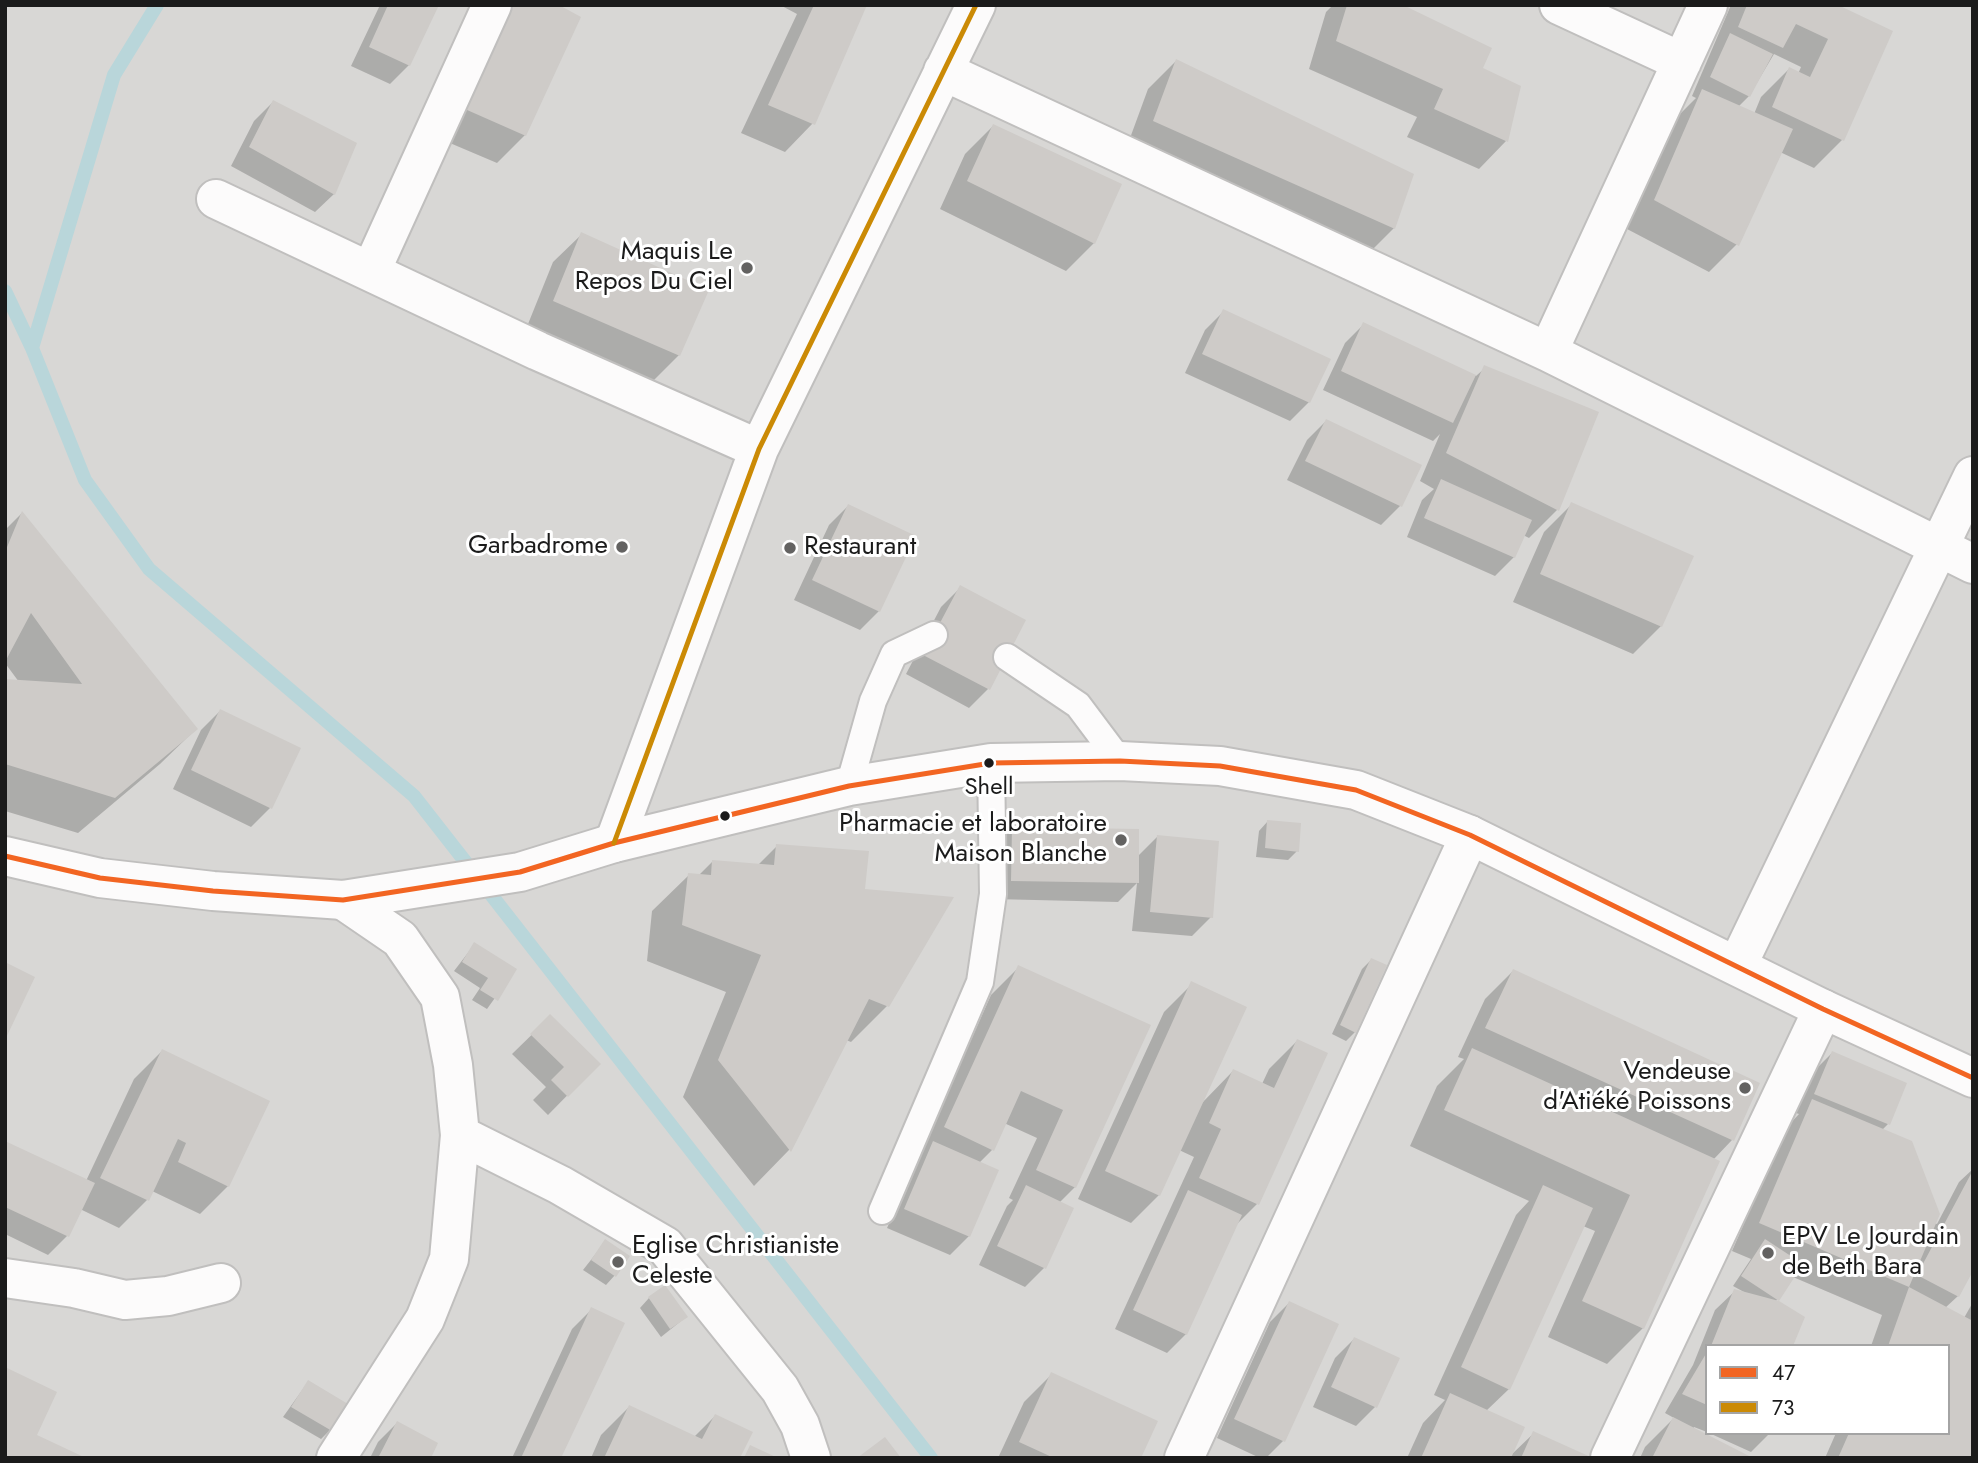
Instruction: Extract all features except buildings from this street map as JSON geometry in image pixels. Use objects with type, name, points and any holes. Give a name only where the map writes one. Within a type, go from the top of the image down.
[{"type":"street","points":[[371,271],[492,5]]},
{"type":"street","points":[[614,843],[759,449],[976,5]]},
{"type":"street","points":[[1559,5],[1682,62]]},
{"type":"street","points":[[1548,352],[1708,5]]},
{"type":"street","points":[[943,71],[1548,352],[1973,564]]},
{"type":"street","points":[[216,199],[538,351],[759,449]]},
{"type":"street","points":[[1737,966],[1973,476]]},
{"type":"street","points":[[5,856],[100,878],[213,891],[343,900],[520,872],[614,843],[849,786],[991,763],[1120,761],[1220,766],[1356,790],[1470,835],[1823,1009],[1973,1078]]},
{"type":"street","points":[[1184,1458],[1470,835]]},
{"type":"street","points":[[336,1458],[425,1319],[449,1259],[460,1135],[453,1065],[440,997],[400,939],[343,900]]},
{"type":"street","points":[[1610,1458],[1823,1009]]},
{"type":"street","points":[[460,1135],[560,1185],[664,1247],[780,1390],[800,1425],[811,1458]]},
{"type":"street","points":[[5,1278],[74,1288],[125,1300],[168,1296],[221,1283]]},
{"type":"lane","points":[[849,786],[873,701],[894,654],[934,635]]},
{"type":"lane","points":[[1007,657],[1078,705],[1120,761]]},
{"type":"lane","points":[[882,1211],[980,982],[993,894],[991,763]]},
{"type":"shaded area","points":[[5,5],[1973,5],[1973,1458],[5,1458]]},
{"type":"waterway","points":[[157,5],[114,75],[32,348],[85,480],[149,569],[414,796],[931,1458]]},
{"type":"waterway","points":[[5,291],[32,348]]},
{"type":"transit line","name":"73","points":[[614,843],[759,449],[976,5]]},
{"type":"transit line","name":"47","points":[[5,856],[100,878],[213,891],[343,900],[520,872],[614,843],[849,786],[991,763],[1120,761],[1220,766],[1356,790],[1470,835],[1823,1009],[1973,1078]]},
{"type":"place","name":"Maquis Le Repos Du Ciel","points":[[747,268]]},
{"type":"place","name":"Garbadrome","points":[[622,547]]},
{"type":"place","name":"Restaurant","points":[[790,548]]},
{"type":"place","name":"Shell","points":[[989,763]]},
{"type":"place","name":"Pharmacie et laboratoire Maison Blanche","points":[[1121,840]]},
{"type":"place","name":"Vendeuse d'Atiéké Poissons","points":[[1745,1088]]},
{"type":"place","name":"EPV Le Jourdain de Beth Bara","points":[[1768,1253]]},
{"type":"place","name":"Eglise Christianiste Celeste","points":[[618,1262]]}]
